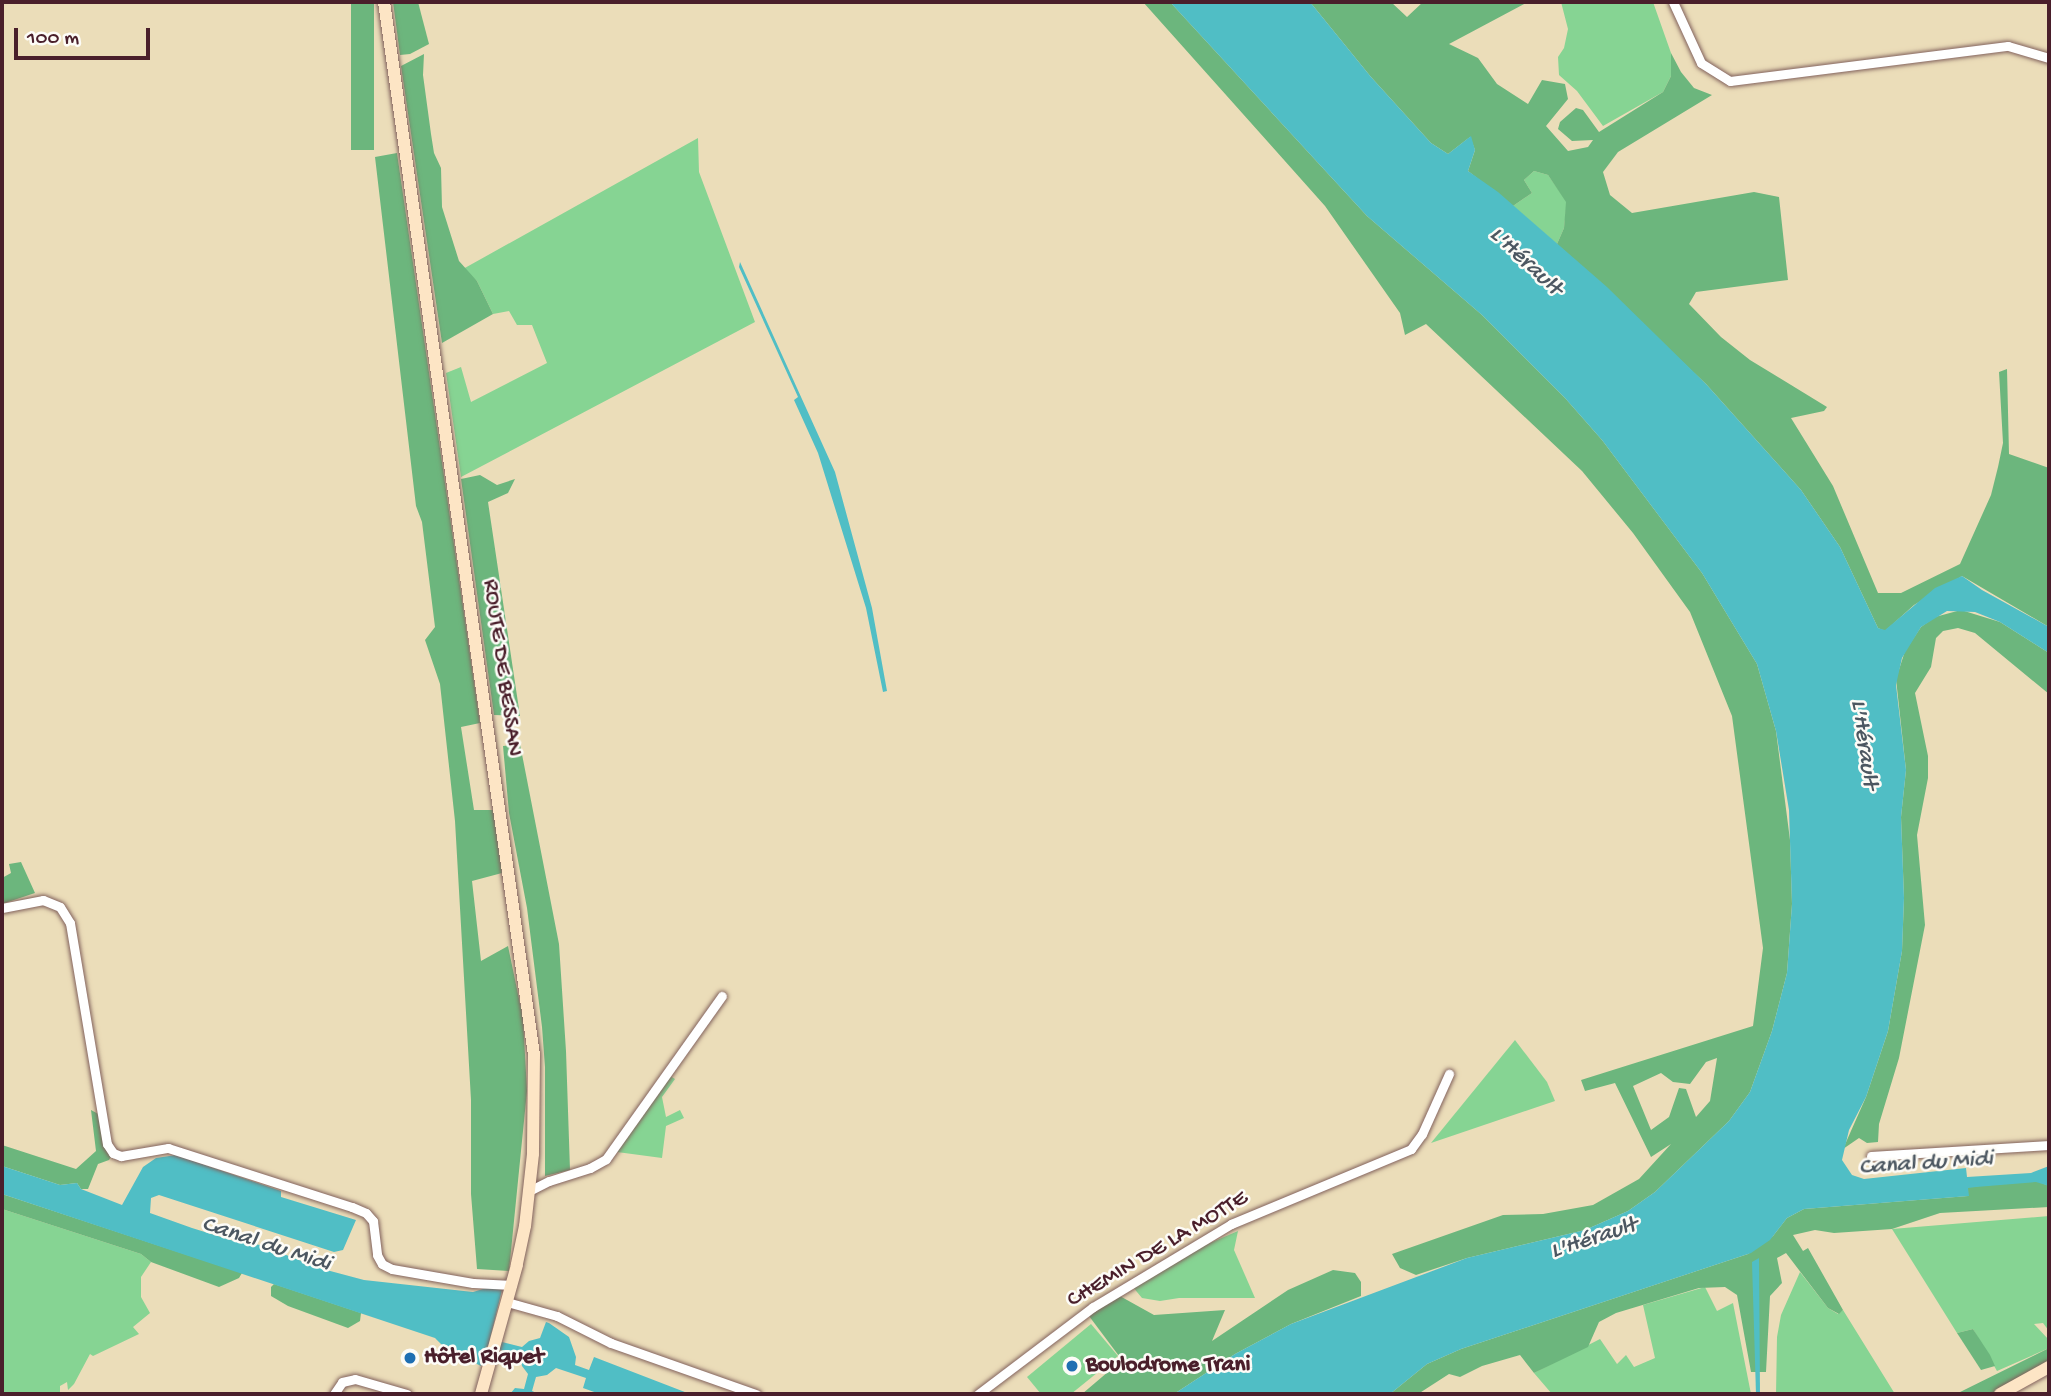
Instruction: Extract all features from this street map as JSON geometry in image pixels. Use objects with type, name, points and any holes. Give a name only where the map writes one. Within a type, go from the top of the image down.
[{"type":"main road","name":"ROUTE DE BESSAN","points":[[384,2],[534,1055],[530,1187],[512,1285],[481,1394]]},
{"type":"main road","points":[[2000,1394],[2049,1367]]},
{"type":"street","points":[[1673,2],[1701,63],[1730,81],[2008,46],[2049,58]]},
{"type":"street","points":[[2,908],[43,900],[60,907],[70,923],[107,1144],[113,1153],[121,1156],[168,1148],[352,1207],[366,1213],[373,1222],[377,1255],[382,1264],[392,1269],[473,1283],[512,1285]]},
{"type":"street","points":[[530,1187],[590,1168],[606,1159],[722,996]]},
{"type":"street","name":"CHEMIN DE LA MOTTE","points":[[978,1394],[1093,1307],[1231,1224],[1411,1149],[1422,1134],[1449,1074]]},
{"type":"street","points":[[1871,1156],[1883,1158],[2049,1145]]},
{"type":"street","points":[[507,1302],[557,1316],[611,1343],[756,1394]]},
{"type":"street","points":[[334,1394],[342,1382],[355,1380],[407,1394]]},
{"type":"green space","points":[[351,2],[374,2],[374,150],[351,150]]},
{"type":"green space","points":[[393,2],[418,2],[429,44],[410,54],[400,55]]},
{"type":"green space","points":[[1143,2],[1170,2],[1367,216],[1482,315],[1565,398],[1602,440],[1702,573],[1757,664],[1776,731],[1790,840],[1792,904],[1787,973],[1772,1031],[1750,1092],[1729,1121],[1655,1192],[1628,1211],[1585,1230],[1467,1258],[1416,1275],[1400,1268],[1392,1254],[1503,1215],[1543,1214],[1593,1205],[1639,1179],[1671,1144],[1651,1157],[1615,1083],[1585,1091],[1581,1080],[1753,1026],[1763,948],[1732,716],[1690,612],[1633,533],[1582,471],[1426,324],[1405,335],[1400,313],[1325,206]],"holes":[[[1717,1058],[1710,1101],[1696,1117],[1686,1089],[1679,1088],[1669,1117],[1651,1130],[1633,1086],[1661,1073],[1673,1082],[1690,1084],[1706,1062]]]},
{"type":"green space","points":[[1310,2],[1391,2],[1407,17],[1423,2],[1528,2],[1449,44],[1478,58],[1497,84],[1528,104],[1542,80],[1565,84],[1568,99],[1546,126],[1568,151],[1588,147],[1593,140],[1572,141],[1558,129],[1560,122],[1576,108],[1583,110],[1599,132],[1663,92],[1671,76],[1671,53],[1694,88],[1712,95],[1618,152],[1603,172],[1610,195],[1632,213],[1754,192],[1779,197],[1788,280],[1696,292],[1689,304],[1721,337],[1750,360],[1827,407],[1824,411],[1791,418],[1833,486],[1878,593],[1901,593],[1960,564],[1991,495],[1998,467],[2003,443],[1999,372],[2007,369],[2009,454],[2049,468],[2049,627],[1962,576],[1914,605],[1885,631],[1878,628],[1840,547],[1801,490],[1706,384],[1557,244],[1564,228],[1566,202],[1548,175],[1534,171],[1524,180],[1532,193],[1513,206],[1468,171],[1475,150],[1470,137],[1448,154],[1431,143],[1371,77]]},
{"type":"green space","points":[[1561,2],[1653,2],[1671,53],[1671,76],[1663,92],[1603,126],[1577,91],[1559,75],[1558,57],[1564,48],[1568,29]]},
{"type":"green space","points":[[424,54],[423,75],[431,134],[434,153],[441,168],[442,207],[459,261],[477,281],[493,314],[442,343],[401,66]]},
{"type":"green space","points":[[698,138],[699,172],[755,322],[461,477],[446,373],[461,367],[471,402],[547,363],[532,325],[517,325],[509,311],[493,314],[477,281],[463,269]]},
{"type":"green space","points":[[397,153],[480,723],[461,727],[474,810],[493,810],[502,873],[472,881],[481,961],[508,946],[523,1018],[527,1091],[509,1271],[477,1269],[471,1194],[471,1100],[455,821],[440,684],[425,640],[435,627],[422,522],[416,506],[375,157]]},
{"type":"green space","points":[[1534,171],[1548,175],[1567,202],[1564,228],[1557,244],[1513,206],[1532,193],[1524,180]]},
{"type":"green space","points":[[480,475],[497,485],[515,479],[508,493],[488,502],[520,716],[494,715],[461,479]]},
{"type":"green space","points":[[1961,610],[2000,622],[2049,653],[2049,694],[1975,633],[1958,628],[1943,631],[1936,638],[1931,667],[1915,693],[1928,756],[1928,778],[1917,835],[1925,925],[1899,1058],[1879,1124],[1878,1142],[1867,1143],[1859,1138],[1843,1149],[1866,1097],[1888,1031],[1902,951],[1904,898],[1901,817],[1906,770],[1896,679],[1905,651],[1921,627],[1935,617]]},
{"type":"green space","points":[[520,744],[559,944],[566,1051],[570,1170],[545,1176],[545,1067],[542,1027],[527,908],[509,813],[503,746]]},
{"type":"green space","points":[[21,862],[35,893],[2,904],[2,878],[11,873],[9,864]]},
{"type":"green space","points":[[1515,1040],[1547,1082],[1555,1101],[1431,1143]]},
{"type":"green space","points":[[670,1076],[675,1079],[662,1097],[666,1117],[680,1110],[684,1118],[666,1126],[662,1158],[617,1152]]},
{"type":"green space","points":[[91,1110],[102,1116],[113,1153],[109,1160],[98,1164],[88,1189],[81,1189],[77,1183],[60,1185],[2,1166],[2,1145],[76,1169],[96,1151]]},
{"type":"green space","points":[[2037,1181],[2049,1186],[2049,1207],[1940,1213],[1892,1229],[1834,1233],[1815,1230],[1793,1235],[1803,1251],[1808,1248],[1843,1310],[1839,1314],[1828,1308],[1786,1253],[1777,1258],[1782,1283],[1770,1296],[1766,1372],[1751,1372],[1737,1295],[1725,1287],[1699,1288],[1616,1313],[1599,1322],[1588,1347],[1534,1373],[1520,1355],[1482,1366],[1460,1377],[1449,1374],[1418,1394],[1390,1394],[1427,1364],[1461,1349],[1748,1254],[1773,1236],[1787,1218],[1804,1209],[1968,1196],[1968,1187]]},
{"type":"green space","points":[[2,1194],[242,1273],[239,1278],[219,1287],[151,1262],[141,1254],[2,1209]]},
{"type":"green space","points":[[2,1209],[141,1254],[151,1262],[141,1277],[141,1297],[150,1313],[133,1327],[139,1334],[93,1356],[90,1354],[74,1384],[68,1390],[67,1382],[60,1386],[60,1394],[2,1394]]},
{"type":"green space","points":[[2049,1216],[2049,1331],[2043,1323],[2034,1324],[2049,1340],[2049,1348],[1997,1371],[1973,1329],[1957,1333],[1892,1229]]},
{"type":"green space","points":[[1238,1231],[1234,1250],[1255,1298],[1179,1298],[1160,1301],[1142,1298],[1132,1286],[1203,1246]]},
{"type":"green space","points":[[1333,1270],[1355,1273],[1361,1282],[1361,1296],[1291,1324],[1235,1354],[1174,1394],[1082,1394],[1122,1360],[1089,1316],[1118,1295],[1154,1315],[1225,1310],[1212,1341],[1288,1290]]},
{"type":"green space","points":[[1800,1272],[1828,1308],[1838,1314],[1843,1310],[1895,1394],[1776,1394],[1777,1337],[1781,1315]]},
{"type":"green space","points":[[274,1284],[361,1313],[360,1321],[348,1328],[288,1306],[271,1296],[271,1287]]},
{"type":"green space","points":[[1705,1287],[1717,1311],[1733,1303],[1751,1394],[1552,1394],[1534,1373],[1600,1339],[1617,1364],[1626,1355],[1634,1367],[1655,1358],[1643,1305]]},
{"type":"green space","name":"Boulodrome Trani","points":[[1091,1324],[1118,1356],[1071,1394],[1041,1394],[1027,1377]]},
{"type":"green space","points":[[1973,1329],[1995,1366],[1981,1370],[1957,1333]]},
{"type":"green space","points":[[2049,1348],[2049,1374],[2023,1382],[2000,1394],[1956,1394]]},
{"type":"water","name":"L'Hérault","points":[[1170,2],[1310,2],[1371,77],[1431,143],[1448,154],[1471,136],[1475,150],[1468,171],[1498,192],[1607,287],[1706,384],[1801,490],[1840,547],[1878,628],[1885,630],[1935,588],[1962,576],[2049,627],[2049,653],[2000,622],[1975,612],[1947,611],[1921,627],[1902,658],[1896,685],[1906,770],[1901,817],[1904,898],[1902,951],[1888,1031],[1866,1097],[1849,1130],[1842,1160],[1852,1175],[1864,1179],[1966,1168],[1967,1177],[2031,1173],[2049,1166],[2049,1186],[2036,1182],[1976,1187],[1968,1188],[1969,1196],[1804,1209],[1787,1218],[1770,1240],[1751,1253],[1461,1349],[1427,1364],[1390,1394],[1174,1394],[1235,1354],[1291,1324],[1467,1258],[1585,1230],[1628,1211],[1655,1192],[1729,1121],[1750,1092],[1772,1031],[1787,973],[1792,904],[1789,810],[1776,731],[1757,664],[1702,573],[1602,440],[1565,398],[1482,315],[1367,216]]},
{"type":"water","points":[[740,262],[835,472],[872,608],[887,691],[883,692],[866,608],[818,453],[794,400],[798,397],[739,267]]},
{"type":"water","points":[[176,1155],[281,1191],[281,1197],[356,1220],[343,1250],[334,1252],[159,1195],[151,1198],[150,1213],[237,1242],[261,1245],[319,1268],[364,1280],[473,1292],[493,1286],[502,1290],[490,1339],[522,1347],[529,1341],[540,1338],[546,1322],[569,1337],[576,1357],[575,1365],[589,1370],[594,1357],[690,1394],[597,1393],[583,1388],[586,1378],[556,1368],[547,1375],[536,1377],[532,1391],[539,1394],[510,1394],[515,1388],[524,1389],[528,1374],[522,1366],[520,1356],[487,1346],[481,1366],[446,1349],[435,1338],[2,1194],[2,1166],[60,1185],[77,1183],[81,1189],[122,1205],[143,1167],[156,1158]]},
{"type":"water","points":[[1759,1258],[1760,1394],[1756,1394],[1752,1262]]},
{"type":"place","name":"Hôtel Riquet","points":[[410,1358]]},
{"type":"place","name":"Boulodrome Trani","points":[[1072,1366]]},
{"type":"water label","name":"Canal du Midi","points":[[1926,1164]]},
{"type":"water label","name":"Canal du Midi","points":[[266,1245]]}]
